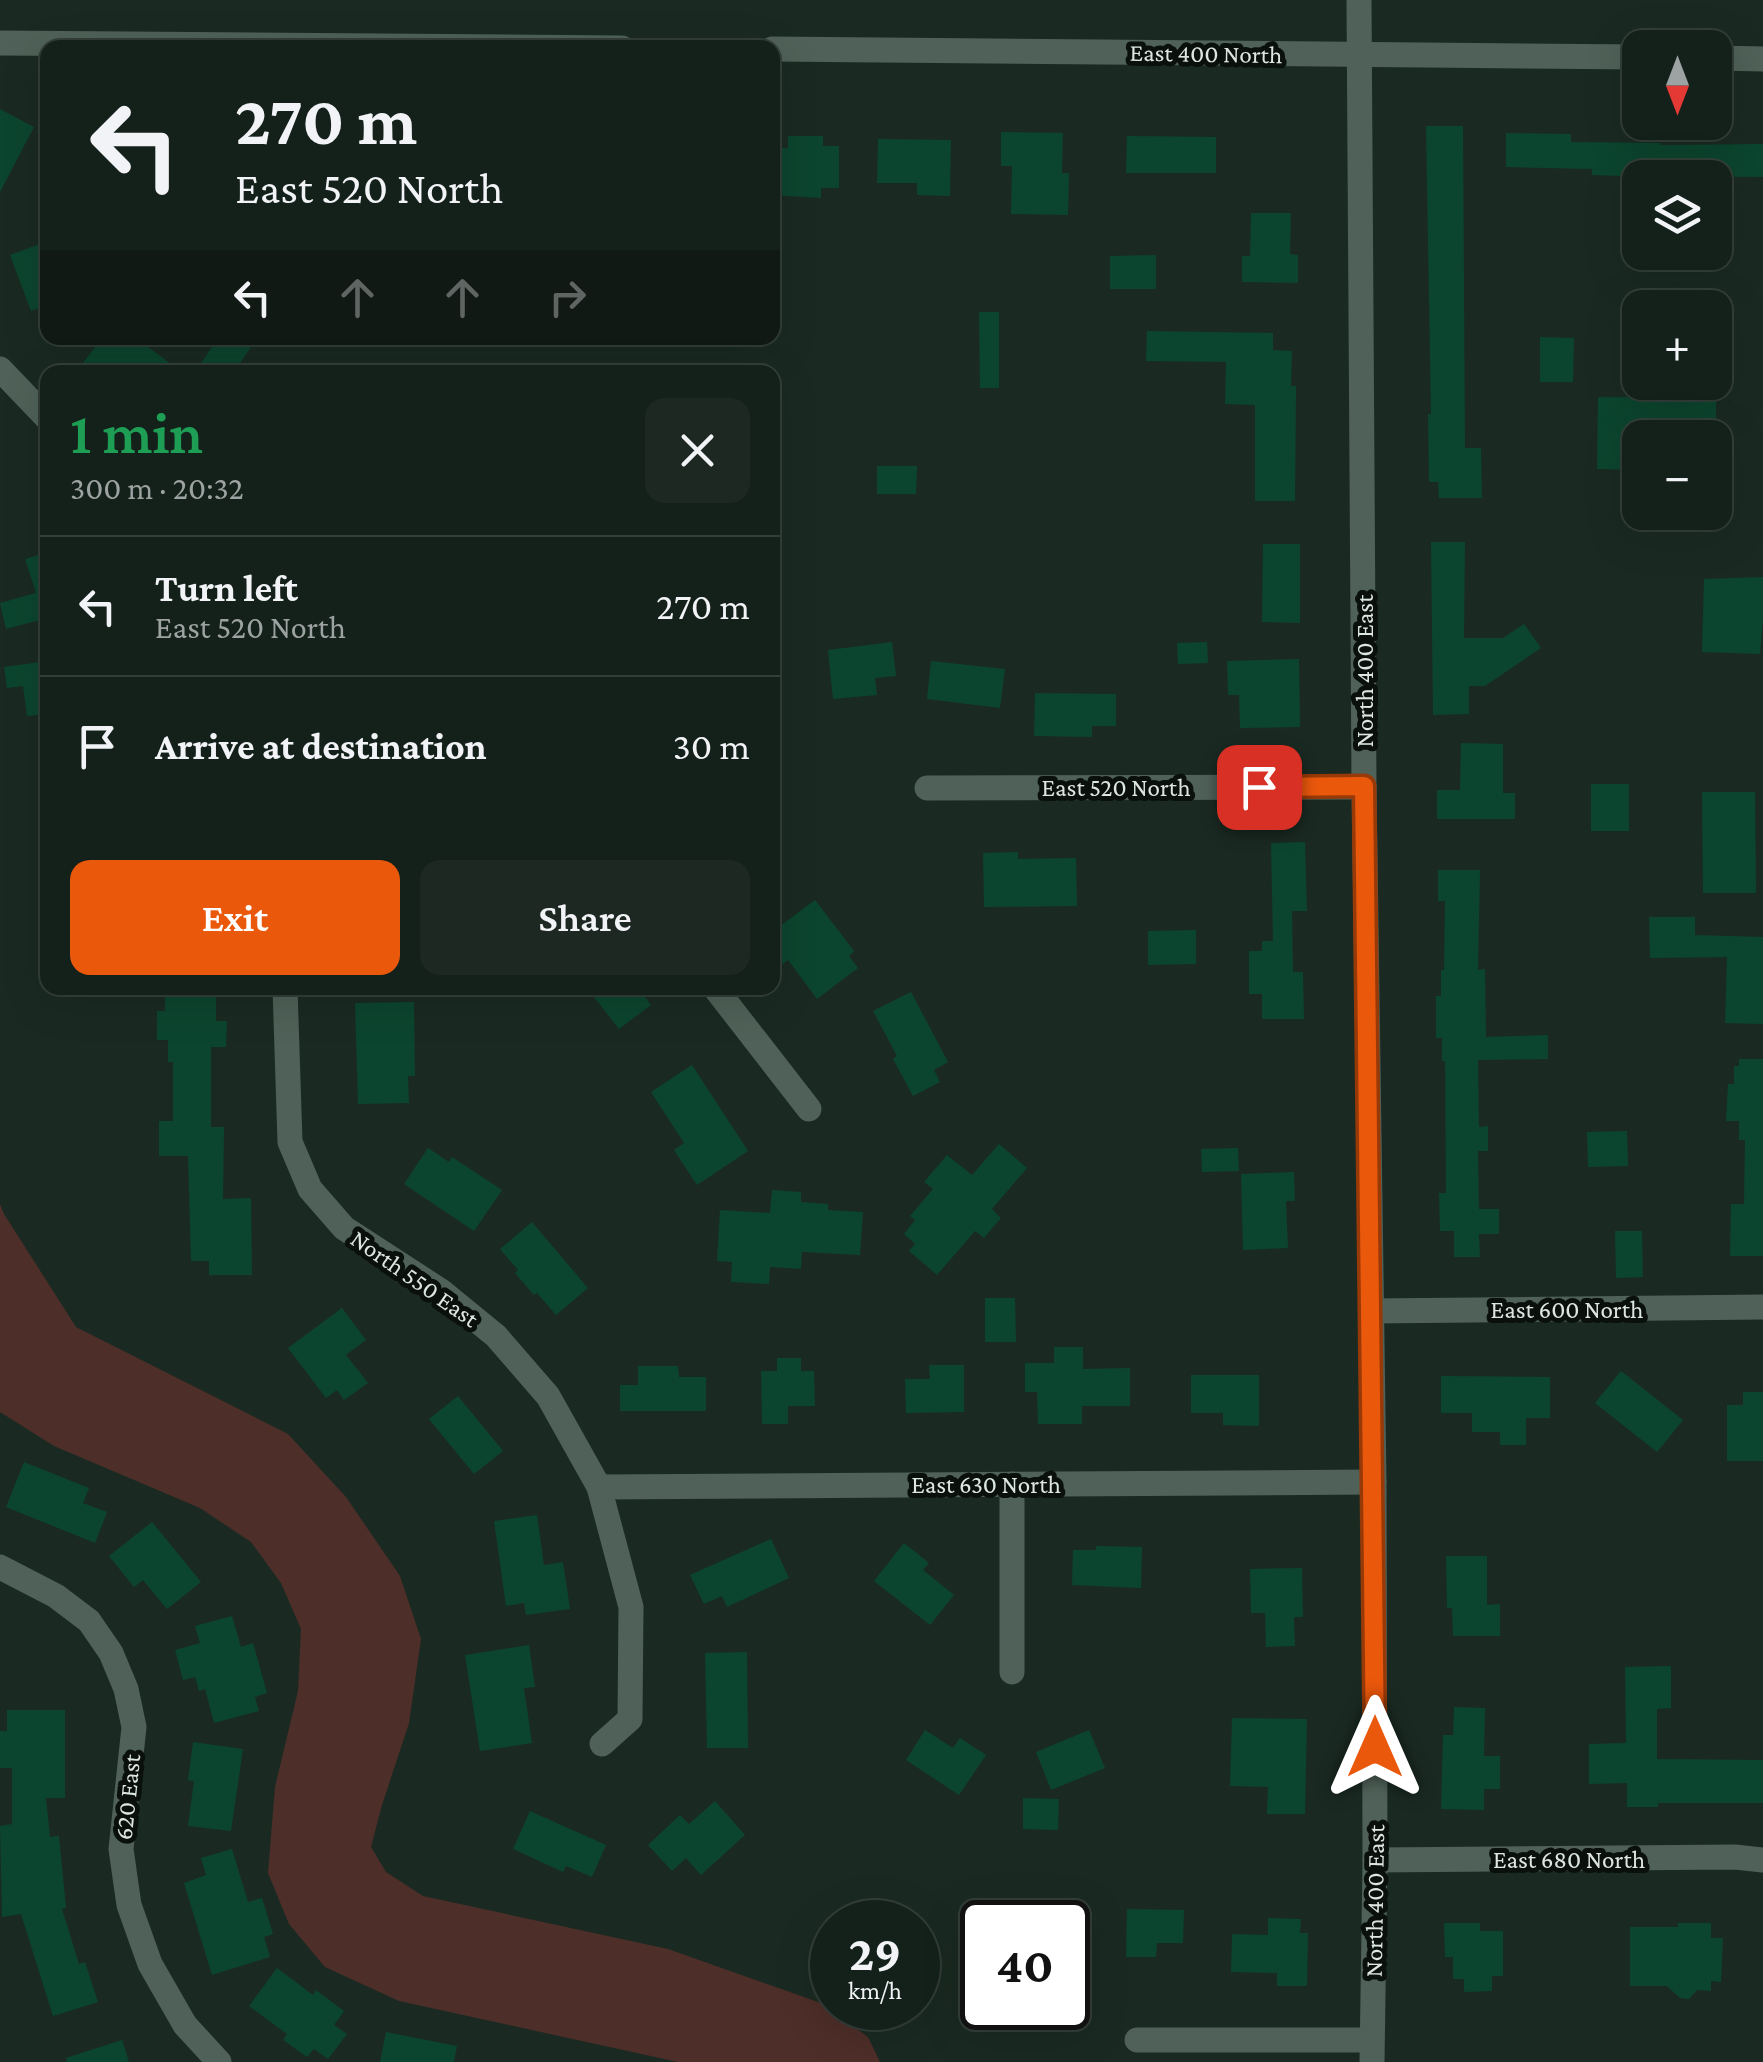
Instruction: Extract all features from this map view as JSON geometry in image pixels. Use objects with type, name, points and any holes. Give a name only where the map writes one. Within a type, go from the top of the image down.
[{"type":"street","name":"North 400 East","points":[[1359,0],[1374,1482],[1371,2051]]},
{"type":"street","points":[[0,43],[40,43]]},
{"type":"street","name":"East 400 North","points":[[780,49],[1622,58]]},
{"type":"street","points":[[1732,58],[1763,59]]},
{"type":"street","points":[[0,369],[40,411]]},
{"type":"street","name":"East 520 North","points":[[927,788],[1364,786]]},
{"type":"street","name":"North 550 East","points":[[285,995],[290,1142],[310,1189],[344,1228],[441,1291],[496,1336],[548,1396],[599,1487],[631,1607],[630,1719],[602,1744]]},
{"type":"street","points":[[720,995],[809,1109]]},
{"type":"street","name":"East 600 North","points":[[1371,1310],[1763,1308]]},
{"type":"street","name":"East 630 North","points":[[599,1487],[1374,1482]]},
{"type":"street","points":[[1012,1484],[1012,1672]]},
{"type":"street","name":"620 East","points":[[0,1567],[56,1596],[89,1621],[111,1653],[126,1689],[134,1727],[121,1849],[129,1905],[150,1964],[185,2024],[219,2062]]},
{"type":"street","name":"East 680 North","points":[[1375,1860],[1763,1860]]},
{"type":"street","points":[[1137,2040],[1371,2051]]},
{"type":"shaded area","points":[[0,1204],[76,1327],[288,1434],[346,1497],[400,1576],[421,1639],[409,1723],[371,1847],[386,1872],[423,1896],[668,1949],[810,1999],[810,2030],[858,2030],[868,2037],[880,2062],[678,2062],[399,2001],[325,1967],[289,1924],[268,1873],[275,1787],[298,1691],[301,1629],[281,1583],[251,1542],[200,1508],[54,1446],[0,1412]]},
{"type":"building","points":[[0,109],[34,127],[0,192]]},
{"type":"building","points":[[1426,126],[1463,126],[1465,448],[1481,448],[1482,498],[1439,498],[1438,482],[1429,482]]},
{"type":"building","points":[[1001,132],[1063,133],[1062,173],[1069,173],[1068,215],[1011,214],[1012,166],[1001,166]]},
{"type":"building","points":[[1506,133],[1571,134],[1571,142],[1763,144],[1763,177],[1732,177],[1732,160],[1622,160],[1622,176],[1592,175],[1592,169],[1506,167]]},
{"type":"building","points":[[788,136],[823,136],[823,146],[839,146],[839,188],[821,188],[821,198],[780,195],[780,148],[788,148]]},
{"type":"building","points":[[1127,136],[1216,137],[1216,173],[1126,173]]},
{"type":"building","points":[[878,139],[951,140],[950,196],[917,195],[917,183],[877,183]]},
{"type":"building","points":[[1251,213],[1291,213],[1290,254],[1298,255],[1298,283],[1242,282],[1242,256],[1250,256]]},
{"type":"building","points":[[40,244],[40,308],[31,311],[10,255]]},
{"type":"building","points":[[1156,255],[1156,289],[1110,289],[1110,256]]},
{"type":"building","points":[[979,312],[999,312],[999,388],[980,388]]},
{"type":"building","points":[[1147,331],[1273,333],[1273,350],[1292,351],[1291,386],[1296,386],[1295,501],[1255,501],[1255,405],[1225,404],[1226,362],[1146,361]]},
{"type":"building","points":[[1540,337],[1574,338],[1573,382],[1540,382]]},
{"type":"building","points":[[97,345],[145,345],[173,365],[86,365],[83,363]]},
{"type":"building","points":[[213,345],[252,345],[239,365],[200,365]]},
{"type":"building","points":[[1598,397],[1716,400],[1716,420],[1622,420],[1622,470],[1597,469]]},
{"type":"building","points":[[877,466],[917,466],[916,494],[877,494]]},
{"type":"building","points":[[1431,542],[1465,542],[1464,638],[1503,638],[1524,624],[1541,648],[1485,686],[1469,686],[1469,714],[1433,715]]},
{"type":"building","points":[[1263,544],[1300,544],[1300,623],[1262,622]]},
{"type":"building","points":[[40,554],[40,620],[6,629],[0,603],[36,593],[25,559]]},
{"type":"building","points":[[1763,577],[1760,654],[1702,652],[1704,579]]},
{"type":"building","points":[[892,642],[896,676],[875,678],[877,695],[833,699],[828,650]]},
{"type":"building","points":[[1207,642],[1208,663],[1178,664],[1177,643]]},
{"type":"building","points":[[1299,659],[1300,727],[1240,728],[1239,695],[1228,695],[1227,661]]},
{"type":"building","points":[[931,661],[1005,669],[1000,708],[927,699]]},
{"type":"building","points":[[40,662],[40,715],[27,716],[23,686],[7,688],[4,667]]},
{"type":"building","points":[[1035,693],[1116,694],[1116,726],[1092,726],[1092,737],[1034,736]]},
{"type":"building","points":[[1461,743],[1503,744],[1503,793],[1515,793],[1515,819],[1437,819],[1437,790],[1460,790]]},
{"type":"building","points":[[1591,784],[1629,784],[1629,831],[1591,831]]},
{"type":"building","points":[[1702,792],[1755,792],[1756,893],[1703,893]]},
{"type":"building","points":[[1305,842],[1307,911],[1292,911],[1293,972],[1303,972],[1304,1019],[1262,1019],[1262,994],[1249,994],[1249,951],[1262,951],[1262,941],[1273,941],[1271,843]]},
{"type":"building","points":[[1018,852],[1018,859],[1076,858],[1077,906],[984,907],[983,853]]},
{"type":"building","points":[[1438,870],[1480,870],[1478,970],[1485,969],[1486,1037],[1548,1035],[1548,1059],[1478,1060],[1479,1127],[1488,1126],[1488,1151],[1478,1151],[1479,1209],[1499,1209],[1499,1234],[1479,1234],[1480,1257],[1454,1257],[1454,1231],[1440,1231],[1439,1193],[1446,1193],[1445,1061],[1442,1038],[1436,1038],[1436,996],[1441,996],[1444,970],[1445,901],[1438,901]]},
{"type":"building","points":[[815,900],[854,951],[849,956],[858,968],[817,999],[788,960],[783,964],[780,960],[780,926]]},
{"type":"building","points":[[1649,917],[1695,917],[1695,935],[1763,937],[1763,1024],[1725,1023],[1727,957],[1650,958]]},
{"type":"building","points":[[1196,930],[1196,964],[1148,965],[1148,931]]},
{"type":"building","points":[[911,992],[948,1062],[934,1070],[940,1082],[913,1096],[873,1011]]},
{"type":"building","points":[[165,995],[216,995],[216,1021],[227,1021],[226,1047],[211,1047],[211,1127],[224,1127],[223,1199],[251,1198],[252,1275],[209,1275],[209,1261],[191,1261],[188,1156],[159,1156],[159,1121],[173,1121],[173,1062],[168,1062],[168,1040],[157,1040],[157,1011],[165,1011]]},
{"type":"building","points":[[592,995],[643,995],[651,1005],[619,1029]]},
{"type":"building","points":[[414,1002],[415,1076],[408,1076],[409,1103],[358,1104],[355,1003]]},
{"type":"building","points":[[1739,1059],[1763,1059],[1763,1256],[1730,1256],[1731,1204],[1744,1204],[1745,1140],[1739,1140],[1739,1121],[1726,1121],[1728,1084],[1734,1084],[1734,1066],[1739,1066]]},
{"type":"building","points":[[692,1065],[748,1151],[697,1185],[674,1150],[684,1143],[651,1092]]},
{"type":"building","points":[[1627,1131],[1628,1166],[1588,1167],[1587,1132]]},
{"type":"building","points":[[999,1144],[1027,1168],[992,1209],[1001,1218],[984,1238],[975,1231],[937,1275],[909,1251],[915,1244],[904,1234],[915,1220],[910,1216],[933,1189],[924,1182],[947,1155],[972,1175]]},
{"type":"building","points":[[428,1148],[449,1162],[452,1157],[502,1190],[474,1231],[404,1184]]},
{"type":"building","points":[[1238,1148],[1239,1171],[1202,1172],[1201,1149]]},
{"type":"building","points":[[1294,1172],[1295,1201],[1286,1201],[1288,1248],[1243,1250],[1241,1174]]},
{"type":"building","points":[[772,1190],[801,1192],[801,1202],[828,1204],[828,1210],[863,1212],[860,1255],[802,1252],[801,1269],[770,1267],[769,1284],[731,1282],[732,1262],[717,1261],[720,1210],[770,1213]]},
{"type":"building","points":[[532,1222],[588,1288],[556,1315],[515,1273],[518,1270],[500,1249]]},
{"type":"building","points":[[1615,1231],[1642,1231],[1643,1277],[1616,1278]]},
{"type":"building","points":[[985,1298],[1015,1298],[1016,1342],[985,1342]]},
{"type":"building","points":[[342,1308],[366,1340],[346,1355],[368,1383],[344,1400],[337,1390],[326,1398],[288,1348]]},
{"type":"building","points":[[1054,1347],[1083,1347],[1083,1369],[1130,1368],[1130,1406],[1082,1406],[1082,1424],[1038,1424],[1037,1392],[1025,1392],[1025,1363],[1054,1363]]},
{"type":"building","points":[[777,1358],[801,1358],[801,1371],[814,1371],[815,1406],[788,1406],[788,1424],[762,1424],[761,1371],[777,1371]]},
{"type":"building","points":[[929,1365],[964,1365],[964,1412],[906,1413],[905,1379],[930,1379]]},
{"type":"building","points":[[638,1366],[678,1366],[679,1377],[706,1377],[706,1411],[620,1411],[620,1385],[638,1385]]},
{"type":"building","points":[[1621,1371],[1683,1420],[1657,1452],[1595,1403]]},
{"type":"building","points":[[1191,1375],[1259,1375],[1259,1426],[1223,1425],[1223,1413],[1191,1413]]},
{"type":"building","points":[[1441,1376],[1550,1377],[1550,1418],[1526,1418],[1526,1445],[1500,1445],[1500,1432],[1472,1432],[1472,1413],[1441,1413]]},
{"type":"building","points":[[1743,1392],[1763,1392],[1763,1461],[1727,1461],[1727,1405],[1743,1405]]},
{"type":"building","points":[[458,1396],[503,1451],[474,1474],[429,1419]]},
{"type":"building","points":[[24,1462],[89,1488],[83,1503],[107,1512],[95,1543],[6,1507]]},
{"type":"building","points":[[537,1515],[544,1565],[563,1562],[570,1609],[526,1615],[524,1603],[506,1606],[494,1521]]},
{"type":"building","points":[[152,1522],[201,1582],[167,1609],[143,1580],[134,1587],[109,1556]]},
{"type":"building","points":[[771,1539],[789,1578],[727,1607],[722,1596],[704,1604],[690,1575]]},
{"type":"building","points":[[904,1543],[929,1563],[923,1570],[954,1595],[930,1625],[874,1581]]},
{"type":"building","points":[[1096,1546],[1142,1547],[1141,1588],[1072,1585],[1073,1550],[1096,1550]]},
{"type":"building","points":[[1446,1556],[1487,1556],[1487,1605],[1500,1604],[1500,1636],[1453,1636],[1452,1608],[1447,1608]]},
{"type":"building","points":[[1302,1568],[1303,1617],[1294,1617],[1295,1646],[1266,1647],[1265,1613],[1251,1613],[1250,1569]]},
{"type":"building","points":[[232,1616],[241,1647],[253,1643],[267,1693],[255,1697],[259,1711],[214,1723],[205,1689],[199,1691],[195,1677],[183,1680],[175,1650],[200,1643],[195,1626]]},
{"type":"building","points":[[529,1645],[535,1687],[524,1688],[532,1743],[480,1751],[465,1655]]},
{"type":"building","points":[[747,1652],[748,1748],[707,1748],[705,1653]]},
{"type":"building","points":[[1671,1666],[1671,1708],[1657,1709],[1657,1759],[1763,1760],[1763,1803],[1658,1803],[1658,1807],[1627,1807],[1627,1783],[1589,1784],[1589,1744],[1626,1743],[1625,1667]]},
{"type":"building","points":[[1454,1707],[1485,1708],[1484,1756],[1500,1756],[1500,1789],[1484,1789],[1484,1810],[1441,1809],[1443,1735],[1453,1735]]},
{"type":"building","points":[[7,1710],[65,1710],[65,1798],[46,1798],[50,1837],[59,1836],[66,1908],[62,1909],[79,1964],[85,1962],[98,2002],[53,2016],[21,1914],[2,1917],[0,1826],[12,1824],[12,1768],[0,1768],[0,1731],[7,1731]]},
{"type":"building","points":[[1232,1718],[1307,1719],[1305,1814],[1267,1814],[1268,1787],[1230,1786]]},
{"type":"building","points":[[925,1730],[953,1748],[960,1738],[986,1755],[959,1795],[906,1760]]},
{"type":"building","points":[[1089,1730],[1105,1768],[1051,1790],[1036,1752]]},
{"type":"building","points":[[193,1742],[243,1749],[231,1831],[188,1826],[194,1781],[188,1780]]},
{"type":"building","points":[[1023,1798],[1059,1799],[1058,1830],[1023,1829]]},
{"type":"building","points":[[715,1801],[745,1835],[701,1875],[686,1858],[672,1871],[648,1845],[680,1815],[689,1824]]},
{"type":"building","points":[[530,1811],[606,1845],[592,1877],[566,1866],[563,1872],[513,1849]]},
{"type":"building","points":[[232,1849],[248,1902],[262,1898],[273,1934],[264,1937],[270,1957],[212,1975],[184,1883],[206,1875],[201,1858]]},
{"type":"building","points":[[1127,1909],[1184,1910],[1183,1943],[1157,1943],[1156,1957],[1126,1957]]},
{"type":"building","points":[[1268,1918],[1301,1919],[1300,1933],[1308,1933],[1307,1986],[1277,1986],[1277,1973],[1231,1972],[1232,1934],[1268,1935]]},
{"type":"building","points":[[1444,1923],[1480,1923],[1480,1931],[1503,1931],[1503,1976],[1492,1976],[1492,1991],[1464,1992],[1464,1979],[1453,1979],[1453,1957],[1445,1957]]},
{"type":"building","points":[[1678,1923],[1711,1923],[1711,1938],[1723,1938],[1721,1982],[1711,1981],[1711,1991],[1697,1990],[1689,1999],[1680,1998],[1667,1986],[1630,1986],[1630,1927],[1678,1927]]},
{"type":"building","points":[[277,1968],[313,1995],[316,1990],[344,2011],[334,2025],[347,2034],[328,2059],[314,2049],[307,2057],[283,2040],[287,2034],[249,2006]]},
{"type":"building","points":[[386,2032],[457,2046],[454,2062],[380,2062]]},
{"type":"building","points":[[122,2040],[129,2062],[67,2062],[66,2058]]},
{"type":"route","points":[[1259,787],[1364,786],[1375,1747]]}]
